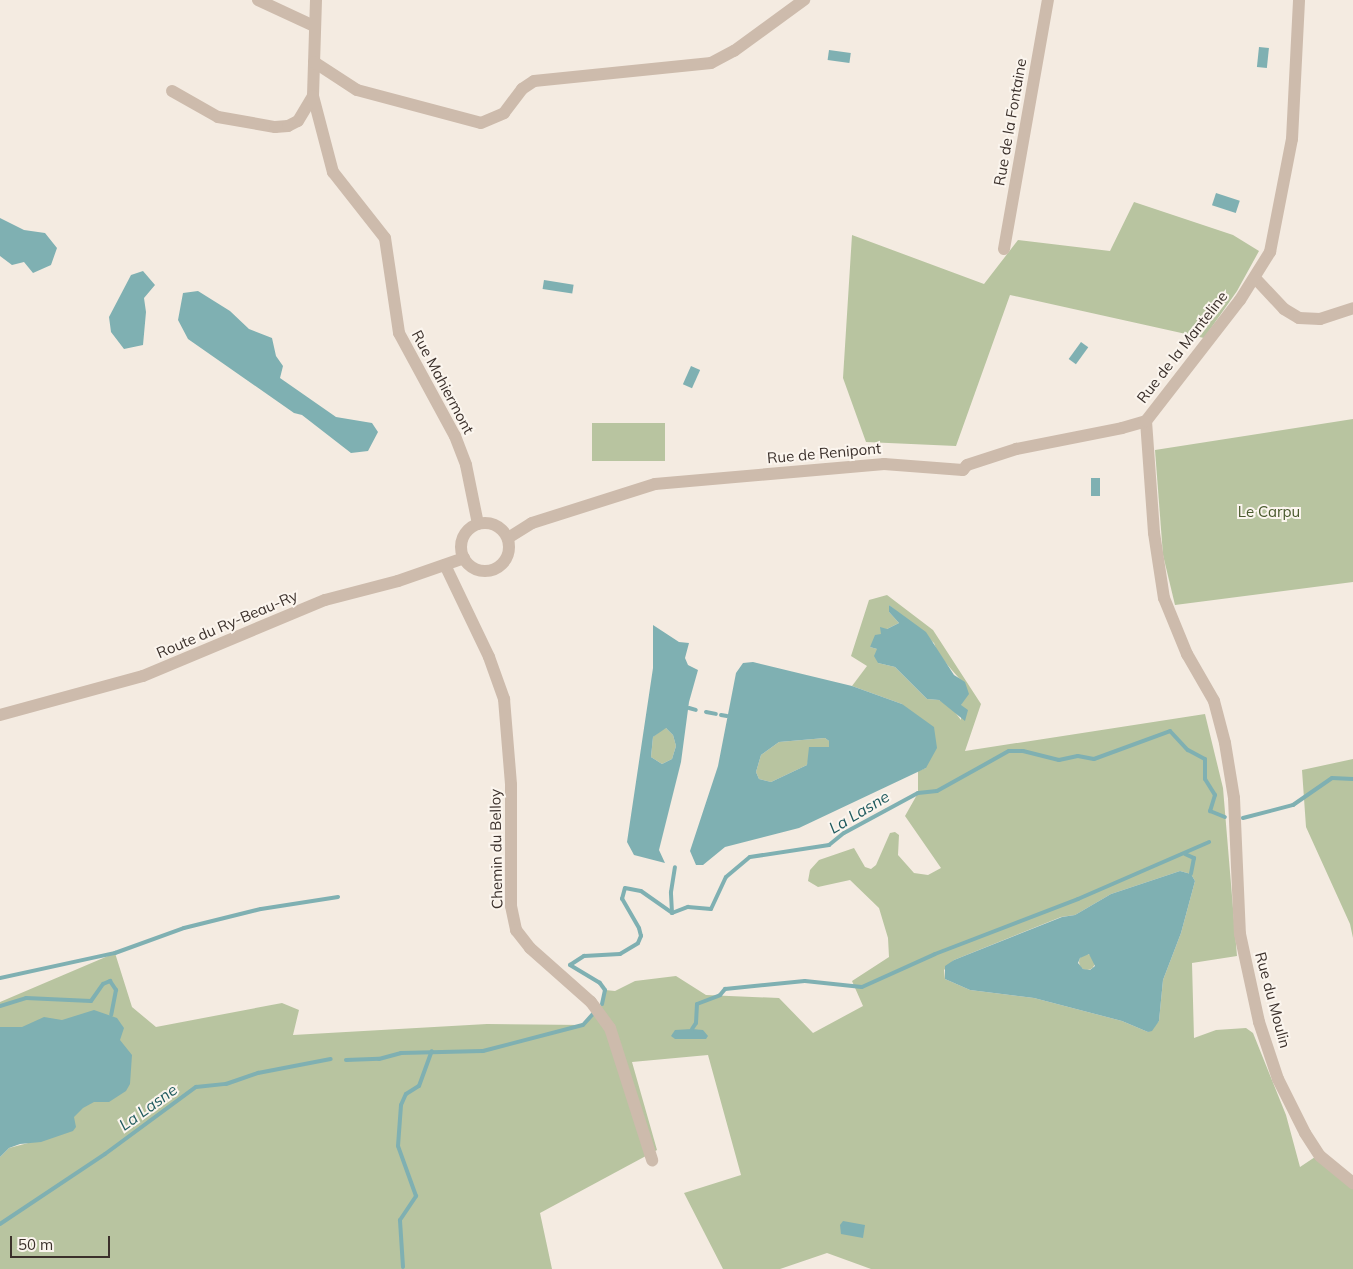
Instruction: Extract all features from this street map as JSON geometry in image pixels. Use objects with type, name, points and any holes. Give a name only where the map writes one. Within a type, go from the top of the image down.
[{"type":"street","points":[[258,0],[314,26]]},
{"type":"street","name":"Rue Mahiermont","points":[[316,0],[314,96],[335,177],[385,238],[398,333],[455,436],[468,474],[478,524]]},
{"type":"street","points":[[314,62],[357,90],[481,123],[504,113],[522,89],[534,82],[710,63],[734,51],[804,0]]},
{"type":"street","name":"Rue de la Fontaine","points":[[1004,249],[1048,0]]},
{"type":"street","name":"Rue de la Manteline","points":[[1234,798],[1224,734],[1214,701],[1187,654],[1164,598],[1154,533],[1146,421],[1255,278],[1270,252],[1292,139],[1299,0]]},
{"type":"street","points":[[172,91],[218,117],[275,127],[288,126],[298,121],[314,96]]},
{"type":"street","points":[[1255,278],[1284,310],[1299,318],[1320,319],[1353,308]]},
{"type":"street","name":"Rue de Renipont","points":[[508,538],[532,523],[655,484],[884,464],[963,470],[967,465],[1016,449],[1122,428],[1146,421]]},
{"type":"street","points":[[478,524],[496,525],[508,538],[508,554],[499,567],[483,571],[476,569],[464,558],[463,538],[478,524]]},
{"type":"street","name":"Route du Ry-Beau-Ry","points":[[0,715],[143,676],[325,600],[464,558]]},
{"type":"street","name":"Chemin du Belloy","points":[[445,565],[489,657],[504,699],[511,785],[511,906],[516,930],[530,948],[592,1002],[610,1028],[652,1160]]},
{"type":"street","name":"Rue du Moulin","points":[[1234,798],[1240,934],[1260,1022],[1278,1078],[1305,1133],[1320,1156],[1353,1183]]},
{"type":"green space","points":[[1134,202],[1233,235],[1259,251],[1237,291],[1204,338],[1010,295],[956,446],[866,442],[843,378],[852,235],[984,284],[1018,240],[1110,251]]},
{"type":"green space","name":"Le Carpu","points":[[1353,419],[1353,582],[1175,605],[1163,555],[1155,450]]},
{"type":"green space","points":[[592,423],[665,423],[665,461],[592,461]]},
{"type":"green space","points":[[887,595],[933,630],[981,704],[965,751],[1205,714],[1223,788],[1237,956],[1192,963],[1194,1038],[1216,1030],[1246,1028],[1253,1033],[1286,1115],[1300,1167],[1321,1153],[1353,1176],[1353,1269],[871,1269],[827,1253],[780,1269],[723,1269],[684,1193],[741,1175],[708,1055],[632,1062],[657,1150],[540,1213],[552,1269],[0,1269],[0,1157],[9,1148],[32,1142],[0,1126],[0,1002],[115,953],[132,1007],[156,1027],[282,1003],[299,1010],[293,1035],[487,1024],[583,1025],[602,1004],[605,990],[615,991],[635,981],[676,976],[706,995],[779,998],[813,1033],[863,1006],[852,981],[889,957],[888,938],[879,908],[850,880],[818,887],[808,881],[810,870],[819,860],[854,848],[865,867],[871,869],[876,865],[890,833],[895,832],[899,835],[898,855],[914,873],[928,875],[941,868],[905,816],[918,793],[918,771],[926,768],[902,704],[852,686],[867,666],[851,656],[869,600]],"holes":[[[889,605],[934,643],[938,654],[964,684],[966,688],[961,705],[961,720],[951,707],[939,700],[927,699],[895,667],[878,663],[877,649],[870,647],[887,629],[899,623],[889,612]],[[1180,871],[1191,874],[1195,881],[1181,933],[1163,980],[1159,1021],[1148,1032],[1122,1021],[1034,998],[970,990],[945,979],[944,970],[954,960],[1061,917],[1075,915],[1111,894]]]},
{"type":"green space","points":[[665,727],[673,735],[676,746],[672,759],[662,764],[651,757],[653,737]]},
{"type":"green space","points":[[825,738],[829,741],[829,747],[820,747],[810,755],[807,765],[771,782],[759,779],[756,772],[761,755],[779,742]]},
{"type":"green space","points":[[1353,759],[1353,938],[1350,924],[1306,827],[1302,770]]},
{"type":"green space","points":[[1084,954],[1090,954],[1095,959],[1093,968],[1084,970],[1079,965],[1079,959]]},
{"type":"water","points":[[1259,47],[1269,48],[1267,68],[1257,67]]},
{"type":"water","points":[[829,50],[851,53],[849,63],[828,60]]},
{"type":"water","points":[[1216,193],[1240,201],[1236,213],[1212,205]]},
{"type":"water","points":[[0,218],[24,230],[45,233],[57,248],[51,265],[33,273],[24,262],[12,265],[0,256]]},
{"type":"water","points":[[143,271],[155,285],[144,298],[146,312],[143,345],[124,349],[111,332],[109,317],[131,275]]},
{"type":"water","points":[[544,280],[574,285],[572,294],[543,289]]},
{"type":"water","points":[[198,291],[230,311],[249,329],[272,338],[276,356],[283,366],[280,378],[336,417],[372,423],[378,432],[368,451],[351,453],[302,415],[294,413],[188,339],[178,320],[183,293]]},
{"type":"water","points":[[1081,342],[1088,347],[1076,364],[1069,359]]},
{"type":"water","points":[[691,366],[700,370],[692,388],[683,384]]},
{"type":"water","points":[[1091,478],[1100,478],[1100,496],[1091,496]]},
{"type":"water","points":[[889,605],[926,632],[954,675],[965,682],[969,694],[961,705],[968,710],[965,721],[939,700],[927,699],[895,667],[878,663],[874,656],[877,649],[870,647],[875,635],[881,634],[880,627],[887,629],[899,623],[889,612]]},
{"type":"water","points":[[653,625],[679,642],[689,643],[685,658],[688,665],[698,670],[689,702],[681,762],[659,850],[665,863],[634,855],[627,842],[653,668]],"holes":[[[666,728],[673,735],[676,746],[672,759],[662,764],[651,757],[653,737]]]},
{"type":"water","points":[[753,662],[852,686],[902,704],[934,727],[937,748],[926,768],[799,828],[725,847],[703,865],[696,865],[690,851],[718,766],[736,673],[743,663]],"holes":[[[825,738],[829,741],[829,747],[809,747],[807,765],[771,782],[759,779],[756,772],[761,755],[779,742]]]},
{"type":"water","points":[[1180,871],[1191,874],[1195,881],[1181,933],[1163,980],[1159,1021],[1152,1031],[1148,1032],[1122,1021],[1034,998],[970,990],[945,979],[945,966],[954,960],[1062,917],[1075,915],[1111,894]],"holes":[[[1089,954],[1095,966],[1090,970],[1083,969],[1078,963],[1080,958]]]},
{"type":"water","points":[[94,1010],[117,1018],[124,1028],[120,1040],[132,1055],[130,1084],[126,1091],[109,1102],[94,1102],[83,1108],[74,1117],[76,1127],[73,1131],[41,1142],[20,1144],[9,1148],[0,1157],[0,1027],[22,1027],[44,1017],[62,1020]]},
{"type":"water","points":[[675,1030],[703,1030],[708,1036],[706,1039],[675,1039],[671,1036]]},
{"type":"water","points":[[843,1221],[865,1225],[863,1238],[841,1234],[840,1225]]},
{"type":"waterway","points":[[689,708],[696,710]]},
{"type":"waterway","points":[[706,712],[716,714]]},
{"type":"waterway","points":[[721,715],[727,716]]},
{"type":"waterway","name":"La Lasne","points":[[602,1004],[605,990],[600,983],[570,965],[584,956],[620,954],[638,943],[641,936],[639,928],[622,899],[625,888],[641,891],[672,913],[688,907],[711,909],[726,877],[750,857],[829,845],[844,833],[918,793],[937,791],[1009,751],[1023,751],[1059,760],[1078,756],[1094,759],[1170,731],[1188,750],[1205,759],[1205,779],[1215,795],[1210,811],[1225,817]]},
{"type":"waterway","name":"La Lasne","points":[[1243,818],[1293,805],[1332,778],[1353,779]]},
{"type":"waterway","points":[[692,1029],[696,1023],[697,1004],[720,995],[725,989],[805,981],[862,987],[935,954],[1078,899],[1209,842]]},
{"type":"waterway","points":[[1185,854],[1194,858],[1191,874]]},
{"type":"waterway","points":[[672,913],[671,892],[675,867]]},
{"type":"waterway","points":[[0,978],[115,953],[184,928],[261,909],[338,897]]},
{"type":"waterway","points":[[0,1006],[26,998],[91,1001],[103,984],[110,981],[116,990],[111,1015]]},
{"type":"waterway","name":"La Lasne","points":[[346,1060],[379,1059],[401,1053],[483,1051],[583,1025],[593,1014]]},
{"type":"waterway","points":[[403,1267],[400,1220],[416,1196],[398,1146],[401,1105],[406,1094],[419,1086],[432,1051]]},
{"type":"waterway","name":"La Lasne","points":[[0,1224],[105,1154],[196,1087],[226,1084],[258,1073],[331,1059]]}]
